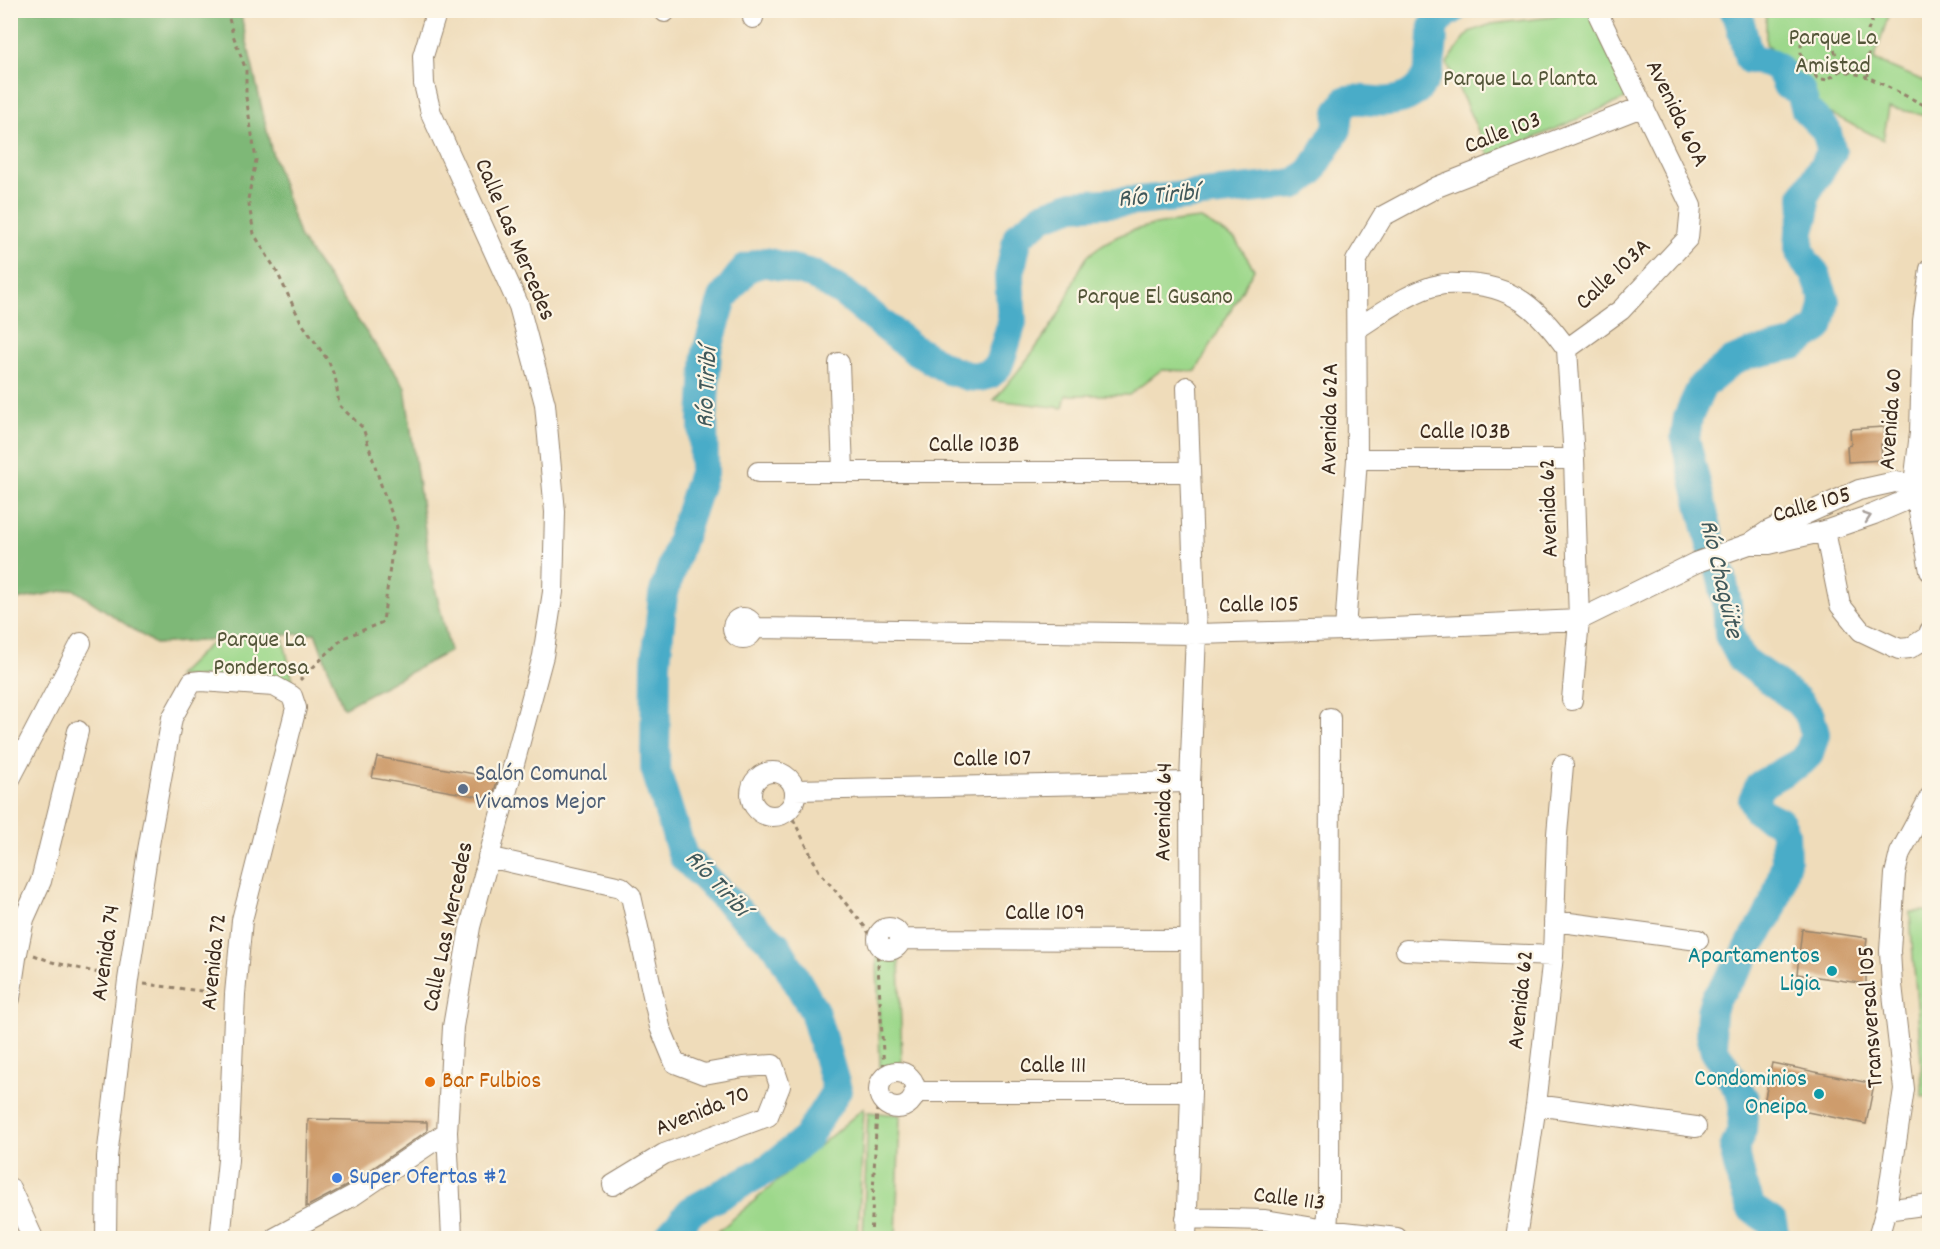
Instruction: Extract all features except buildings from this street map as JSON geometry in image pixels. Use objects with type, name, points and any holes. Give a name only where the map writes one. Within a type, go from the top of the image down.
[{"type":"street","name":"Calle Las Mercedes","points":[[437,10],[423,56],[424,84],[431,113],[519,306],[545,404],[555,512],[553,592],[543,656],[470,927],[453,1027],[447,1132],[452,1239]]},
{"type":"street","name":"Avenida 60A","points":[[1599,16],[1691,206],[1688,238]]},
{"type":"street","name":"Calle 103","points":[[1383,216],[1437,187],[1644,106]]},
{"type":"street","name":"Avenida 62A","points":[[1345,630],[1357,459],[1356,261],[1383,216]]},
{"type":"street","name":"Calle 103A","points":[[1358,328],[1401,300],[1438,285],[1483,284],[1517,296],[1551,326],[1567,349],[1621,310],[1688,238]]},
{"type":"street","name":"Avenida 60","points":[[1929,269],[1923,321],[1920,433],[1929,571]]},
{"type":"street","name":"Avenida 62","points":[[1567,349],[1574,459],[1579,620],[1572,700]]},
{"type":"street","points":[[839,363],[843,471]]},
{"type":"street","name":"Avenida 64","points":[[1186,1239],[1191,1092],[1190,782],[1196,633],[1187,387]]},
{"type":"street","name":"Calle 103B","points":[[1357,459],[1574,459]]},
{"type":"street","name":"Calle 103B","points":[[758,472],[1190,472]]},
{"type":"street","name":"Calle 105","points":[[753,628],[1196,633],[1345,630],[1579,620],[1707,558],[1749,544],[1768,531],[1858,490],[1895,482],[1922,486]]},
{"type":"street","name":"Calle 105","points":[[1749,544],[1769,544],[1825,531],[1902,502],[1922,486]]},
{"type":"street","points":[[1825,531],[1840,605],[1861,631],[1899,649],[1910,648],[1929,636],[1929,630]]},
{"type":"street","points":[[10,779],[81,643]]},
{"type":"street","name":"Avenida 74","points":[[106,1239],[107,1157],[128,980],[148,850],[172,718],[192,682],[274,687],[292,696]]},
{"type":"street","name":"Avenida 72","points":[[223,1239],[221,1230],[228,1160],[235,994],[242,920],[296,708],[292,696]]},
{"type":"street","points":[[1327,1230],[1330,718]]},
{"type":"street","points":[[10,998],[24,920],[41,881],[78,731]]},
{"type":"street","name":"Avenida 62","points":[[1516,1239],[1536,1105],[1553,956],[1557,834],[1563,765]]},
{"type":"street","name":"Calle 107","points":[[795,790],[1190,782]]},
{"type":"street","name":"Transversal 105","points":[[1878,1239],[1886,1210],[1904,1089],[1890,951],[1895,874],[1899,853],[1929,797]]},
{"type":"street","name":"Avenida 70","points":[[488,857],[621,887],[631,896],[660,1027],[675,1063],[704,1074],[743,1066],[773,1065],[780,1086],[768,1116],[664,1154],[613,1185]]},
{"type":"street","points":[[1554,921],[1698,940]]},
{"type":"street","name":"Calle 109","points":[[900,939],[1190,940]]},
{"type":"street","points":[[1406,950],[1553,956]]},
{"type":"street","name":"Calle 111","points":[[915,1092],[1191,1092]]},
{"type":"street","points":[[1536,1105],[1696,1127]]},
{"type":"street","points":[[275,1239],[354,1195],[447,1132]]},
{"type":"street","points":[[10,1188],[33,1239]]},
{"type":"street","points":[[1886,1210],[1929,1204]]},
{"type":"street","name":"Calle 113","points":[[1186,1218],[1265,1220],[1390,1238]]},
{"type":"path","points":[[227,10],[233,35],[246,70],[246,97],[256,160],[248,199],[254,234],[277,272],[301,322],[329,362],[336,381],[339,405],[363,428],[397,527],[383,622],[343,638],[301,677],[292,696]]},
{"type":"path","points":[[1868,77],[1868,31],[1876,10]]},
{"type":"path","points":[[1820,31],[1834,49],[1841,70],[1827,80],[1817,78],[1801,54],[1801,37],[1820,31]]},
{"type":"path","points":[[1841,70],[1868,77],[1929,108]]},
{"type":"path","points":[[793,819],[819,871],[866,928],[877,948],[884,1070]]},
{"type":"path","points":[[18,952],[149,986],[235,994]]},
{"type":"path","points":[[871,1239],[877,1107]]},
{"type":"green space","points":[[11,10],[240,11],[271,149],[300,238],[405,387],[430,566],[450,651],[343,708],[315,633],[155,644],[73,589],[11,601]]},
{"type":"green space","name":"Parque La Planta","points":[[1564,11],[1588,11],[1629,97],[1490,157],[1447,63],[1469,32],[1492,24],[1552,17]]},
{"type":"green space","name":"Parque La Amistad","points":[[1766,11],[1890,11],[1874,60],[1929,83],[1928,115],[1889,108],[1883,140],[1819,108],[1791,64],[1766,44]]},
{"type":"green space","name":"Parque El Gusano","points":[[1201,219],[1235,239],[1254,269],[1196,371],[1161,370],[1129,395],[1066,395],[1063,408],[994,400],[1029,358],[1053,324],[1081,266],[1089,255],[1114,238],[1128,232],[1171,222]]},
{"type":"green space","name":"Parque La Ponderosa","points":[[279,621],[293,681],[177,676],[209,645]]},
{"type":"green space","points":[[1929,911],[1930,1096],[1922,1097],[1921,1051],[1910,912]]},
{"type":"green space","points":[[877,957],[899,957],[902,1066],[880,1067]]},
{"type":"green space","points":[[864,1108],[858,1238],[710,1238],[728,1223]]},
{"type":"green space","points":[[868,1112],[900,1115],[896,1238],[863,1238]]},
{"type":"waterway","name":"Río Tiribí","points":[[667,1238],[691,1211],[771,1167],[806,1139],[837,1090],[814,1011],[777,946],[683,856],[655,768],[656,663],[663,595],[704,470],[703,420],[707,351],[723,298],[746,268],[765,262],[812,274],[845,294],[912,348],[949,370],[968,376],[979,377],[990,374],[998,366],[1012,322],[1009,277],[1018,236],[1043,216],[1073,205],[1137,201],[1296,184],[1310,173],[1322,154],[1337,129],[1339,112],[1347,100],[1384,101],[1403,98],[1413,93],[1421,85],[1430,64],[1433,27],[1445,13],[1452,10]]},
{"type":"waterway","name":"Río Chagüite","points":[[1733,10],[1739,19],[1749,59],[1774,65],[1781,72],[1787,85],[1800,90],[1806,110],[1826,130],[1832,152],[1804,196],[1805,213],[1800,231],[1799,248],[1805,262],[1815,273],[1825,301],[1819,327],[1794,345],[1750,354],[1731,362],[1702,386],[1688,417],[1685,439],[1711,544],[1722,578],[1729,635],[1742,659],[1797,700],[1810,716],[1815,734],[1809,754],[1801,762],[1760,785],[1753,800],[1758,811],[1780,822],[1785,832],[1786,862],[1776,898],[1767,918],[1742,962],[1715,999],[1711,1011],[1710,1029],[1715,1051],[1744,1099],[1742,1130],[1734,1149],[1742,1182],[1751,1208],[1772,1222],[1775,1238]]},
{"type":"place","name":"Salón Comunal Vivamos Mejor","points":[[463,789]]},
{"type":"place","name":"Apartamentos Ligia","points":[[1832,971]]},
{"type":"place","name":"Bar Fulbios","points":[[430,1082]]},
{"type":"place","name":"Condominios Oneipa","points":[[1819,1094]]},
{"type":"place","name":"Super Ofertas #2","points":[[337,1178]]}]
